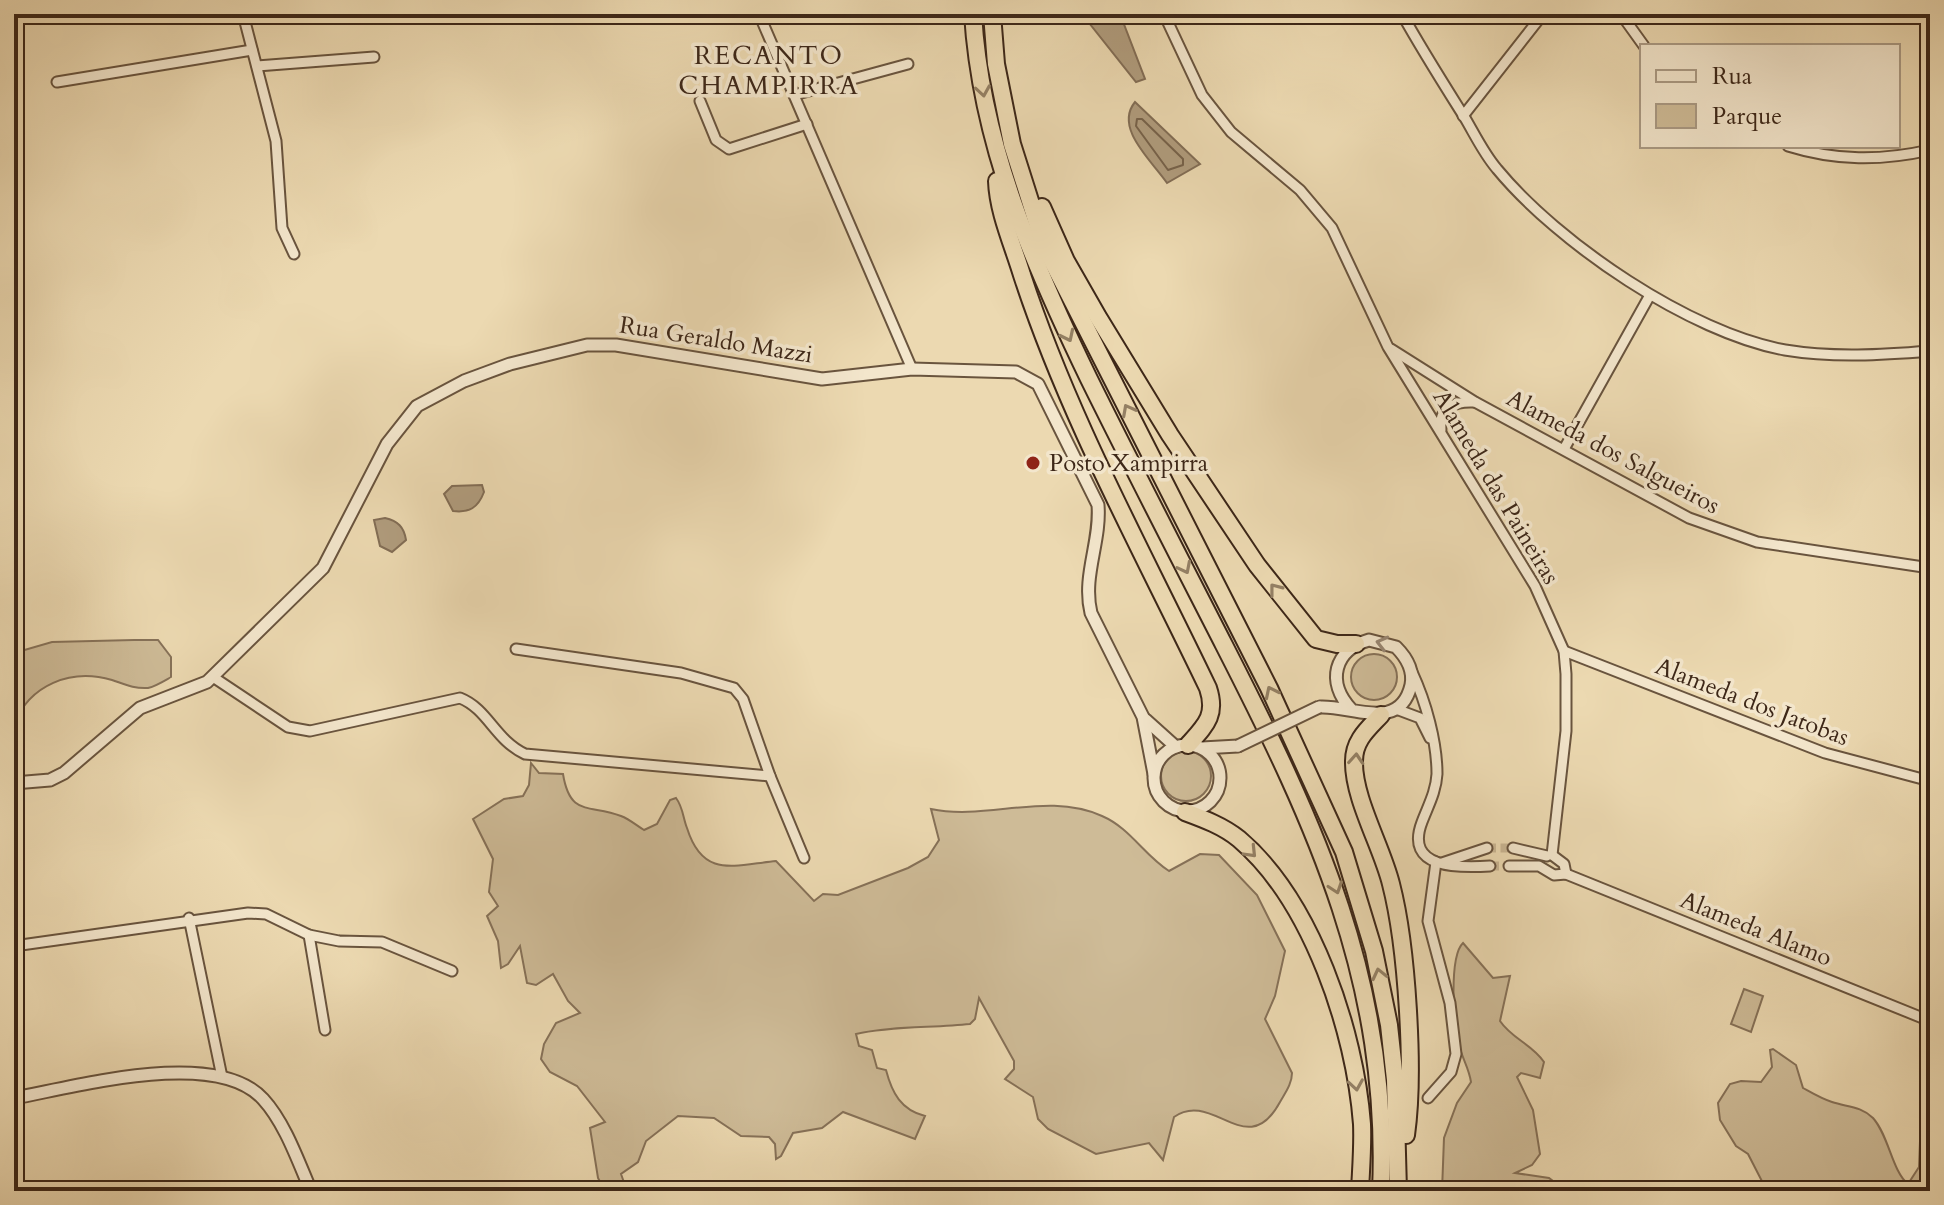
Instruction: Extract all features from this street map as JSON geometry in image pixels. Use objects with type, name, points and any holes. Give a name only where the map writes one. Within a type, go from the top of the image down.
[{"type":"highway","points":[[973,14],[976,50],[997,155],[1028,248],[1062,322],[1292,778],[1336,887],[1370,1022],[1381,1107],[1381,1191]]},
{"type":"highway","points":[[992,14],[996,64],[1012,144],[1044,245],[1262,674],[1344,852],[1374,951],[1389,1025],[1399,1186]]},
{"type":"highway","points":[[1012,144],[1066,261],[1098,317],[1170,435],[1257,565],[1316,639],[1356,644]]},
{"type":"highway","points":[[997,155],[997,186],[1008,232],[1055,366],[1214,704],[1212,715],[1189,747]]},
{"type":"highway","points":[[1388,712],[1361,736],[1354,763],[1392,887],[1399,924],[1408,1081],[1407,1127],[1399,1186]]},
{"type":"highway","points":[[1185,812],[1239,839],[1270,872],[1290,902],[1321,964],[1343,1024],[1356,1082],[1362,1126],[1360,1191]]},
{"type":"street","points":[[243,14],[276,141],[282,228],[294,254]]},
{"type":"street","points":[[759,14],[912,369]]},
{"type":"street","name":"Alameda das Paineiras","points":[[1164,14],[1202,95],[1231,132],[1300,190],[1332,228],[1388,347],[1535,586],[1564,651]]},
{"type":"street","points":[[1402,14],[1494,166],[1514,189],[1577,243],[1650,295],[1740,338],[1783,350],[1825,355],[1930,351]]},
{"type":"street","points":[[1463,116],[1543,14]]},
{"type":"street","points":[[1621,14],[1643,44]]},
{"type":"street","points":[[57,82],[252,50]]},
{"type":"street","points":[[257,66],[374,57]]},
{"type":"street","points":[[794,95],[908,64]]},
{"type":"street","points":[[700,101],[716,140],[729,149],[807,124]]},
{"type":"street","points":[[1796,148],[1827,156],[1865,160],[1930,150]]},
{"type":"street","points":[[1564,449],[1650,295]]},
{"type":"street","name":"Rua Geraldo Mazzi","points":[[14,783],[35,783],[64,773],[140,708],[213,677],[323,568],[387,444],[417,406],[464,381],[510,364],[587,345],[644,348],[746,369],[822,379],[912,369],[1016,372],[1038,384],[1098,505],[1099,522],[1087,594],[1091,613],[1143,717]]},
{"type":"street","name":"Alameda dos Salgueiros","points":[[1388,347],[1475,402],[1645,497],[1726,533],[1813,552],[1930,568]]},
{"type":"street","points":[[1442,438],[1440,421],[1446,410],[1456,402],[1475,402]]},
{"type":"street","points":[[1320,707],[1335,682],[1337,667],[1344,653],[1356,644],[1383,641],[1405,656],[1433,729],[1437,771],[1434,792],[1420,825],[1418,846],[1428,861],[1461,868],[1490,866]]},
{"type":"street","points":[[516,649],[681,673],[725,683],[743,699],[804,858]]},
{"type":"street","points":[[1539,866],[1550,856],[1566,731],[1564,651]]},
{"type":"street","name":"Alameda dos Jatobas","points":[[1564,651],[1825,753],[1930,781]]},
{"type":"street","points":[[1388,712],[1406,698],[1411,684],[1411,669]]},
{"type":"street","points":[[213,677],[297,730],[322,731],[366,717],[460,698],[478,709],[503,742],[525,754],[770,776]]},
{"type":"street","points":[[1335,682],[1340,697],[1351,709]]},
{"type":"street","points":[[1154,774],[1165,753],[1189,747],[1236,747],[1320,707],[1351,709],[1365,715],[1388,712],[1420,718],[1432,742]]},
{"type":"street","points":[[1143,717],[1189,747],[1212,756],[1221,779]]},
{"type":"street","points":[[1143,717],[1161,800],[1185,812],[1210,803],[1218,792],[1236,747]]},
{"type":"street","points":[[1439,863],[1487,848]]},
{"type":"street","points":[[1513,848],[1550,856],[1564,864],[1566,874]]},
{"type":"street","points":[[1428,1098],[1451,1072],[1456,1054],[1450,1003],[1428,921],[1439,863]]},
{"type":"street","name":"Alameda Alamo","points":[[1509,866],[1539,866],[1554,875],[1566,874],[1930,1021]]},
{"type":"street","points":[[14,946],[189,918],[266,914],[309,935],[339,941],[382,942],[452,971]]},
{"type":"street","points":[[189,918],[222,1077]]},
{"type":"street","points":[[309,935],[325,1030]]},
{"type":"street","points":[[14,1098],[158,1074],[222,1077],[244,1084],[261,1097],[272,1111],[311,1191]]},
{"type":"green space","points":[[158,640],[171,657],[171,677],[148,688],[96,677],[67,678],[53,683],[30,699],[14,724],[14,653],[52,642]]},
{"type":"green space","points":[[1374,654],[1390,661],[1397,677],[1390,693],[1374,700],[1358,693],[1351,677],[1358,661]]},
{"type":"green space","points":[[1186,751],[1203,759],[1211,776],[1203,793],[1186,801],[1169,793],[1161,776],[1169,759]]},
{"type":"green space","points":[[531,763],[539,773],[563,774],[566,788],[576,803],[621,816],[644,830],[657,824],[670,800],[676,798],[694,844],[711,862],[734,866],[776,861],[814,901],[823,894],[838,895],[928,857],[939,840],[931,809],[974,812],[1060,806],[1081,809],[1121,827],[1169,871],[1200,854],[1219,855],[1257,895],[1285,951],[1275,996],[1265,1019],[1292,1073],[1290,1085],[1268,1119],[1255,1126],[1242,1126],[1202,1111],[1188,1111],[1174,1117],[1163,1160],[1149,1143],[1096,1154],[1048,1129],[1038,1119],[1033,1097],[1005,1079],[1014,1069],[1014,1061],[979,998],[975,1019],[970,1024],[856,1034],[859,1046],[872,1050],[877,1068],[886,1070],[891,1086],[904,1105],[925,1116],[915,1139],[843,1112],[822,1128],[793,1133],[781,1156],[776,1159],[775,1144],[769,1137],[741,1136],[714,1118],[678,1116],[646,1141],[638,1162],[621,1174],[627,1191],[605,1191],[598,1178],[590,1128],[605,1122],[577,1086],[550,1072],[541,1059],[544,1044],[556,1023],[580,1013],[568,1001],[553,974],[536,985],[527,983],[520,946],[508,964],[501,968],[498,941],[487,916],[498,906],[489,892],[493,859],[473,819],[504,799],[523,796],[529,785]]},
{"type":"green space","points":[[1463,943],[1493,978],[1510,976],[1500,1021],[1544,1062],[1540,1078],[1521,1073],[1517,1077],[1533,1110],[1540,1154],[1532,1165],[1515,1173],[1549,1178],[1566,1191],[1442,1191],[1444,1138],[1457,1103],[1471,1082],[1459,1045],[1454,1008],[1454,976]]},
{"type":"green space","points":[[1744,989],[1763,996],[1751,1032],[1731,1024]]},
{"type":"green space","points":[[1770,1050],[1796,1065],[1803,1088],[1828,1101],[1859,1109],[1873,1118],[1898,1171],[1908,1184],[1919,1167],[1921,1116],[1930,1108],[1930,1191],[1767,1191],[1748,1154],[1736,1146],[1720,1120],[1718,1103],[1730,1084],[1761,1082],[1772,1067]]},
{"type":"water","points":[[1082,14],[1120,14],[1145,79],[1136,82]]},
{"type":"water","points":[[1135,102],[1200,164],[1167,183],[1132,133],[1129,122]]},
{"type":"water","points":[[482,485],[484,492],[476,506],[464,511],[453,511],[444,494],[452,486]]},
{"type":"water","points":[[385,518],[400,525],[406,540],[392,552],[380,546],[374,520]]},
{"type":"tunnel","points":[[1487,848],[1513,848]]},
{"type":"tunnel","points":[[1490,866],[1509,866]]},
{"type":"place","name":"Posto Xampirra","points":[[1033,463]]},
{"type":"district","name":"RECANTO CHAMPIRRA","points":[[769,70]]}]
